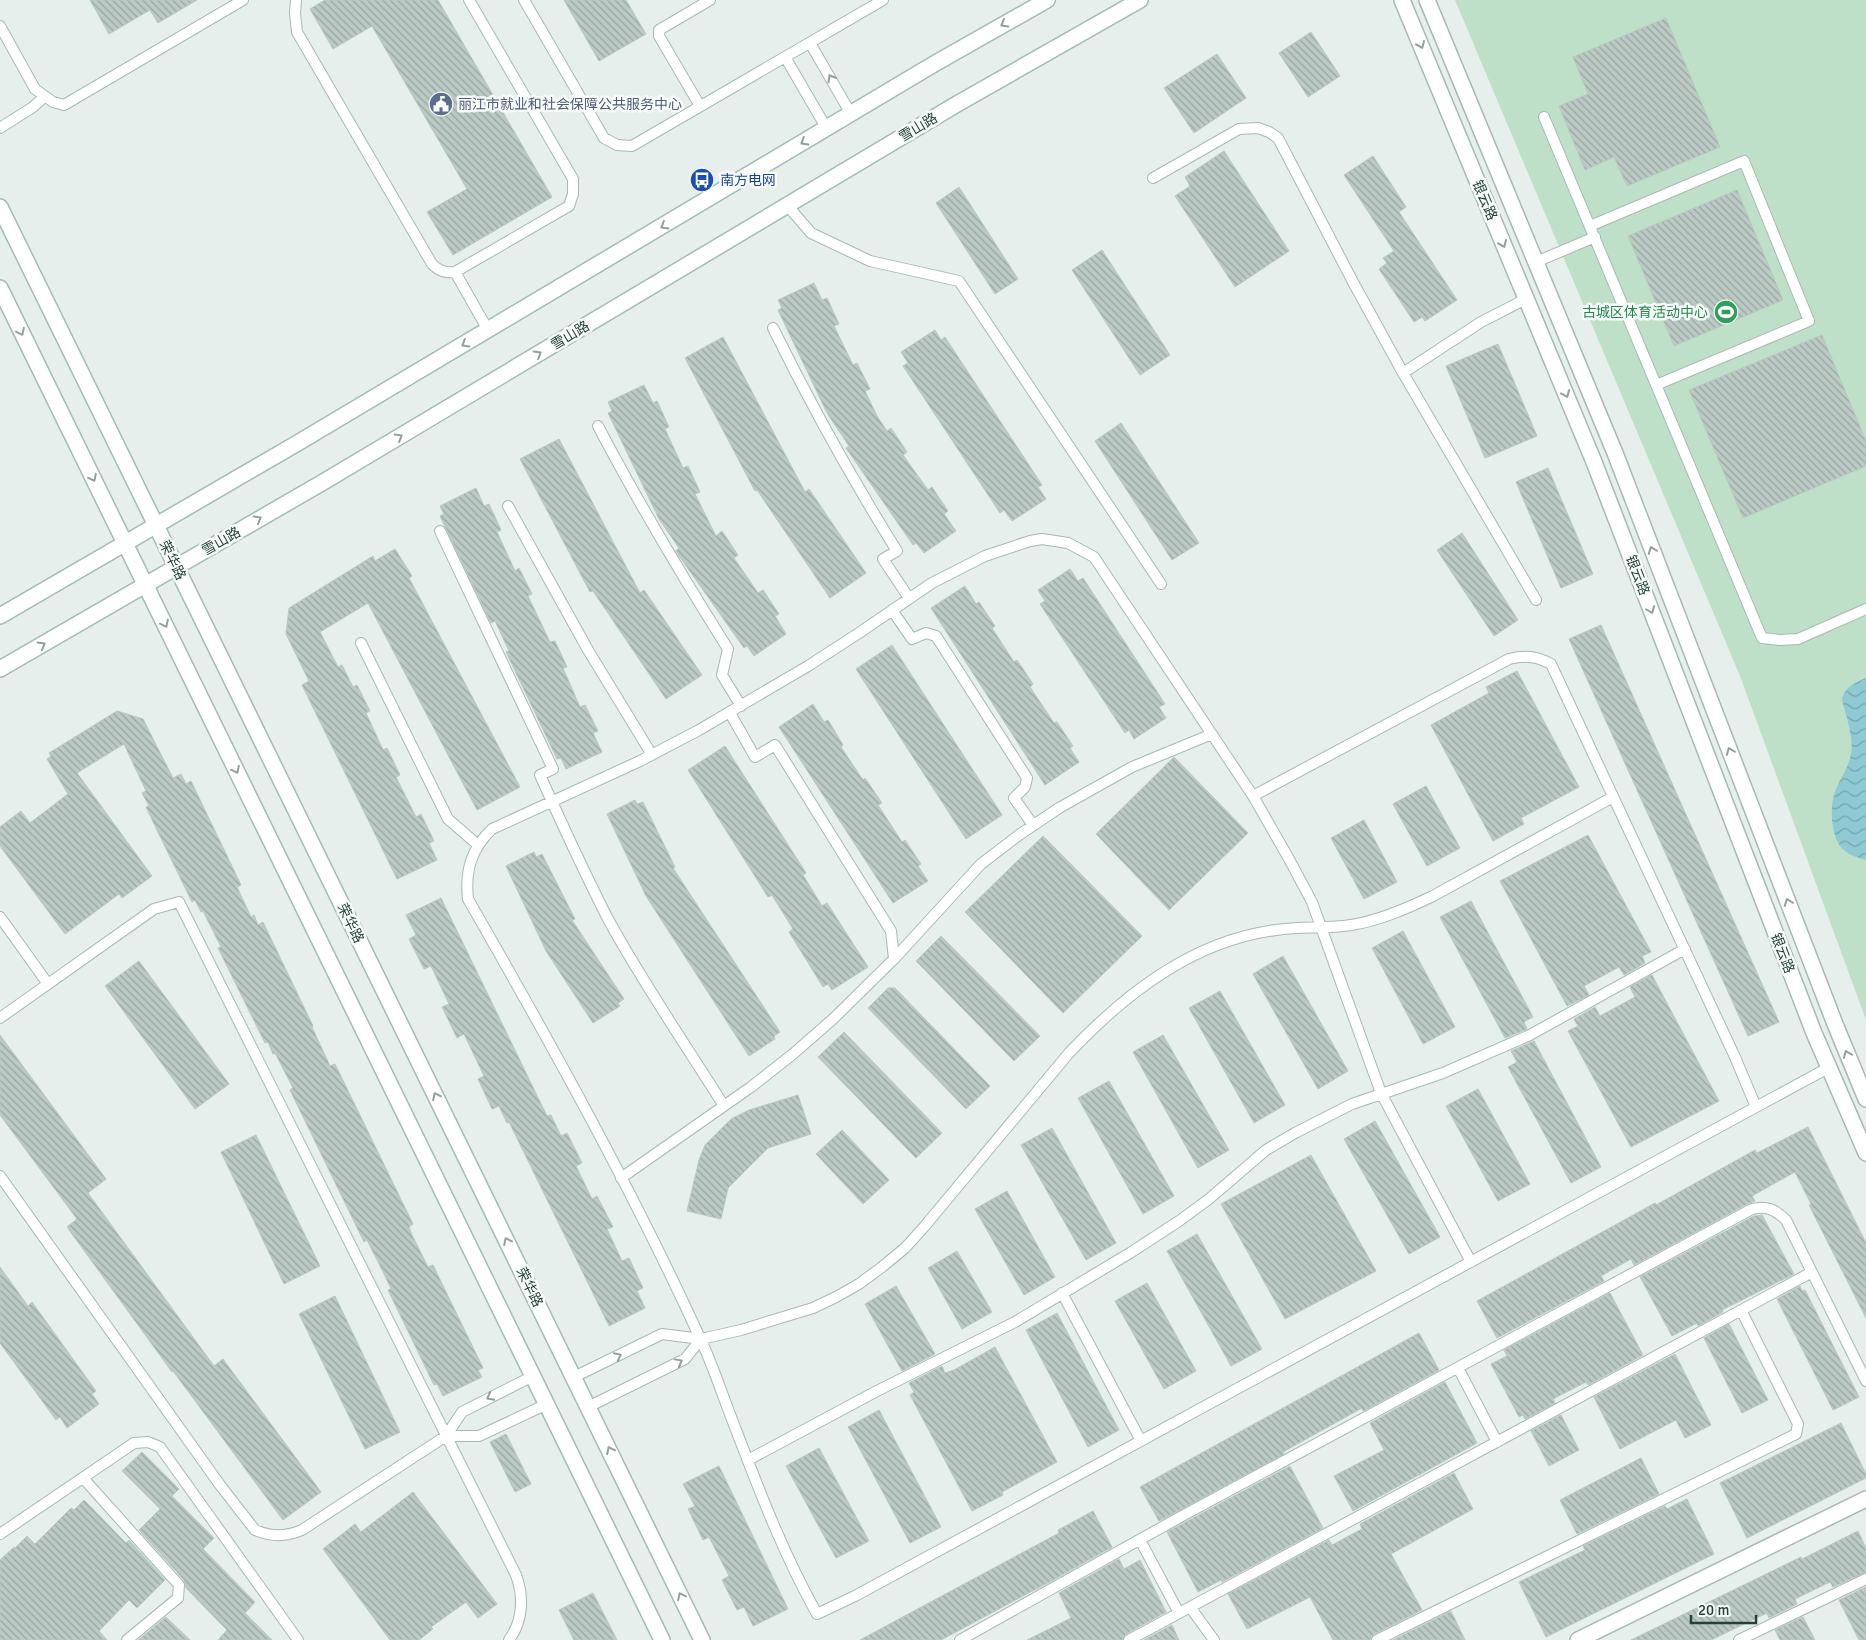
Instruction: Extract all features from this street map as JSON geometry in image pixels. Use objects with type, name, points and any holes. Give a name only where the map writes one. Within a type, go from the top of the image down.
[{"type":"street","points":[[0,616],[156,526],[1046,0]]},
{"type":"street","name":"雪山路","points":[[0,669],[325,481],[957,104],[1140,0]]},
{"type":"street","name":"银云路","points":[[1402,0],[1594,462],[1828,1068],[1866,1153]]},
{"type":"street","name":"银云路","points":[[1427,0],[1615,453],[1835,1024],[1866,1099]]},
{"type":"street","name":"荣华路","points":[[0,207],[702,1640]]},
{"type":"street","points":[[0,288],[662,1640]]},
{"type":"street","points":[[1578,1640],[1866,1498]]},
{"type":"lane","points":[[0,26],[35,90],[44,97],[64,105],[243,0]]},
{"type":"lane","points":[[296,0],[297,32],[436,268],[441,271],[454,272],[568,206],[573,194],[573,179],[469,0]]},
{"type":"lane","points":[[524,0],[604,138],[624,146],[632,146],[883,0]]},
{"type":"lane","points":[[700,106],[659,36],[659,30],[710,0]]},
{"type":"lane","points":[[810,43],[851,114]]},
{"type":"lane","points":[[785,57],[827,129]]},
{"type":"lane","points":[[0,128],[33,107],[44,97]]},
{"type":"lane","points":[[1544,117],[1762,638],[1780,640],[1798,638],[1866,609]]},
{"type":"lane","points":[[1153,178],[1239,129],[1258,128],[1278,138],[1403,374],[1536,600]]},
{"type":"lane","points":[[1590,226],[1744,161],[1808,321],[1656,385]]},
{"type":"lane","points":[[787,205],[811,233],[870,261],[959,281],[1161,584]]},
{"type":"lane","points":[[1536,262],[1594,238]]},
{"type":"lane","points":[[454,272],[488,330]]},
{"type":"lane","points":[[1403,374],[1481,322],[1526,299]]},
{"type":"lane","points":[[774,328],[802,387],[897,552],[884,559],[909,598]]},
{"type":"lane","points":[[598,426],[634,494],[728,649],[722,675],[740,706]]},
{"type":"lane","points":[[508,506],[588,650],[652,755]]},
{"type":"lane","points":[[440,530],[554,769],[540,775],[569,841],[614,928],[724,1106]]},
{"type":"lane","points":[[1471,1262],[1382,1093],[1312,902],[1253,796],[1094,556],[1068,543],[1054,540],[1024,542],[985,556],[932,582],[808,666],[730,713],[652,755],[492,829],[478,846],[468,869],[468,898],[536,1018],[621,1178],[701,1339],[779,1540],[795,1576],[817,1614],[863,1591],[1471,1262],[1828,1068]]},
{"type":"lane","points":[[892,610],[912,639],[926,633],[936,636],[1027,778],[1025,788],[1014,798],[1033,825]]},
{"type":"lane","points":[[361,643],[448,819],[478,846]]},
{"type":"lane","points":[[1253,796],[1509,659],[1520,656],[1542,659],[1551,664],[1735,1056],[1756,1107]]},
{"type":"lane","points":[[730,713],[755,757],[775,745],[891,930],[894,959]]},
{"type":"lane","points":[[621,1178],[751,1088],[793,1054],[833,1019],[894,959],[981,864],[1033,825],[1095,787],[1132,767],[1212,734]]},
{"type":"lane","points":[[574,1377],[662,1334],[701,1339],[741,1330],[813,1308],[859,1284],[904,1248],[924,1227],[1068,1053],[1114,1009],[1162,973],[1185,959],[1239,938],[1277,930],[1352,925],[1412,906],[1613,797]]},
{"type":"lane","points":[[0,1018],[154,909],[179,902],[519,1585],[520,1617],[517,1627],[509,1640]]},
{"type":"lane","points":[[0,917],[48,984]]},
{"type":"lane","points":[[748,1460],[875,1392],[1015,1322],[1178,1221],[1209,1199],[1266,1150],[1324,1117],[1382,1093],[1442,1073],[1530,1034],[1685,950]]},
{"type":"lane","points":[[0,1176],[220,1485],[255,1530],[273,1536],[282,1536],[302,1530],[446,1436],[462,1412],[533,1376]]},
{"type":"lane","points":[[960,1640],[1140,1540],[1758,1207],[1777,1211],[1786,1220],[1866,1381]]},
{"type":"lane","points":[[1129,1640],[1812,1272]]},
{"type":"lane","points":[[1062,1293],[1141,1440]]},
{"type":"lane","points":[[1377,1640],[1796,1434],[1798,1424],[1741,1310]]},
{"type":"lane","points":[[588,1407],[685,1359],[701,1339]]},
{"type":"lane","points":[[1458,1368],[1497,1442]]},
{"type":"lane","points":[[446,1436],[479,1436],[547,1404]]},
{"type":"lane","points":[[0,1534],[134,1443],[148,1442],[160,1447],[298,1640]]},
{"type":"lane","points":[[83,1478],[179,1585],[178,1598],[127,1640]]},
{"type":"lane","points":[[1140,1540],[1179,1613]]},
{"type":"lane","points":[[1739,1640],[1866,1578]]},
{"type":"lane","points":[[1190,1607],[1214,1640]]},
{"type":"green space","name":"古城区体育活动中心","points":[[1455,0],[1866,0],[1866,1020],[1740,676]]},
{"type":"water","points":[[1866,678],[1866,860],[1855,857],[1840,846],[1836,839],[1832,822],[1832,804],[1838,785],[1849,763],[1852,747],[1842,700],[1843,696],[1854,684]]},
{"type":"building","points":[[90,0],[197,0],[158,23],[150,10],[109,34]]},
{"type":"building","points":[[325,0],[438,0],[552,197],[453,255],[427,212],[467,189],[372,26],[333,49],[310,9]]},
{"type":"building","points":[[564,0],[626,0],[646,34],[599,61]]},
{"type":"building","points":[[1666,18],[1720,147],[1627,186],[1614,157],[1585,170],[1559,106],[1588,94],[1573,57]]},
{"type":"building","points":[[1311,32],[1340,76],[1308,97],[1279,53]]},
{"type":"building","points":[[1217,54],[1246,98],[1194,133],[1164,88]]},
{"type":"building","points":[[1224,151],[1289,251],[1235,287],[1175,196],[1190,186],[1185,177]]},
{"type":"building","points":[[1373,156],[1406,207],[1399,212],[1457,300],[1425,321],[1422,317],[1414,322],[1379,269],[1387,263],[1383,258],[1394,251],[1344,175]]},
{"type":"building","points":[[959,187],[1018,279],[995,294],[936,203]]},
{"type":"building","points":[[1737,190],[1783,300],[1674,346],[1628,236]]},
{"type":"building","points":[[1102,250],[1170,355],[1140,375],[1072,270]]},
{"type":"building","points":[[814,283],[822,300],[827,298],[839,324],[834,326],[853,365],[857,363],[870,389],[865,391],[877,416],[887,431],[891,428],[907,452],[903,455],[928,490],[932,487],[948,511],[944,514],[956,531],[924,553],[916,543],[913,545],[846,448],[849,446],[827,413],[778,310],[782,308],[778,300]]},
{"type":"building","points":[[935,330],[941,340],[945,337],[1042,485],[1038,487],[1046,499],[1012,521],[1004,510],[1000,513],[903,366],[908,363],[901,352]]},
{"type":"building","points":[[1822,335],[1866,441],[1866,466],[1743,518],[1689,390]]},
{"type":"building","points":[[723,337],[805,492],[809,489],[866,573],[830,598],[757,490],[755,491],[685,358]]},
{"type":"building","points":[[1498,344],[1537,436],[1485,458],[1446,366]]},
{"type":"building","points":[[644,385],[653,403],[657,401],[669,427],[665,429],[683,468],[688,466],[700,492],[695,494],[716,536],[722,531],[738,555],[734,558],[758,593],[763,590],[779,614],[775,616],[786,634],[754,656],[747,646],[744,648],[677,553],[676,551],[679,548],[659,519],[608,413],[612,411],[608,402]]},
{"type":"building","points":[[1121,423],[1199,543],[1172,560],[1095,441]]},
{"type":"building","points":[[559,439],[640,593],[644,590],[702,675],[666,699],[593,591],[590,592],[520,459]]},
{"type":"building","points":[[1548,468],[1593,574],[1561,588],[1516,482]]},
{"type":"building","points":[[476,488],[484,506],[489,504],[501,530],[497,532],[515,571],[519,568],[532,594],[528,596],[550,642],[555,641],[567,667],[563,668],[580,707],[585,705],[598,731],[593,733],[602,752],[566,769],[561,758],[557,759],[506,652],[509,651],[495,621],[491,623],[440,516],[444,514],[440,506]]},
{"type":"building","points":[[1462,533],[1518,620],[1494,636],[1437,550]]},
{"type":"building","points":[[395,549],[412,576],[409,578],[520,787],[477,810],[368,603],[320,632],[338,667],[342,665],[353,687],[357,685],[370,711],[366,713],[383,750],[387,748],[400,775],[396,777],[416,817],[421,814],[434,841],[429,843],[437,860],[397,879],[302,685],[309,681],[286,634],[289,608],[373,556],[375,561]]},
{"type":"building","points":[[1070,569],[1078,581],[1083,578],[1165,704],[1159,707],[1166,718],[1134,739],[1129,730],[1125,733],[1040,604],[1045,601],[1038,590]]},
{"type":"building","points":[[965,586],[976,604],[979,602],[995,626],[992,628],[1014,662],[1017,660],[1033,684],[1030,687],[1054,723],[1057,722],[1073,746],[1070,748],[1079,762],[1045,785],[931,608]]},
{"type":"building","points":[[1601,625],[1779,1022],[1748,1036],[1569,639]]},
{"type":"building","points":[[892,645],[1002,815],[966,839],[856,669]]},
{"type":"building","points":[[1517,671],[1579,787],[1521,818],[1524,824],[1493,841],[1431,725],[1489,693],[1486,687]]},
{"type":"building","points":[[813,704],[824,722],[828,720],[843,745],[841,747],[863,780],[865,778],[882,803],[878,805],[902,842],[905,840],[921,864],[918,866],[928,881],[893,903],[779,727]]},
{"type":"building","points":[[117,711],[143,719],[173,778],[181,774],[186,784],[191,781],[241,885],[237,887],[251,917],[254,915],[258,925],[263,922],[330,1066],[335,1064],[413,1224],[409,1227],[412,1235],[428,1267],[433,1265],[483,1368],[478,1370],[482,1377],[443,1396],[437,1384],[434,1385],[388,1290],[391,1289],[385,1276],[367,1240],[364,1242],[290,1090],[293,1088],[275,1053],[273,1054],[268,1042],[265,1043],[218,948],[221,947],[203,911],[201,912],[195,900],[192,902],[156,828],[146,807],[149,806],[142,793],[146,791],[124,744],[77,773],[152,876],[122,898],[119,894],[65,934],[0,846],[0,827],[21,811],[30,823],[68,794],[47,759],[51,756],[49,753]]},
{"type":"building","points":[[725,746],[806,873],[803,875],[822,906],[827,903],[868,967],[832,990],[828,984],[823,987],[789,932],[793,929],[772,895],[768,897],[688,770]]},
{"type":"building","points":[[1174,757],[1248,833],[1169,910],[1096,834]]},
{"type":"building","points":[[1426,786],[1460,848],[1427,866],[1393,804]]},
{"type":"building","points":[[635,800],[637,804],[643,802],[675,867],[673,868],[780,1032],[774,1036],[775,1039],[749,1056],[646,896],[607,814]]},
{"type":"building","points":[[1364,820],[1397,882],[1364,899],[1331,838]]},
{"type":"building","points":[[1588,835],[1651,952],[1642,956],[1645,963],[1624,975],[1619,967],[1584,986],[1589,995],[1567,1006],[1500,881]]},
{"type":"building","points":[[1043,836],[1142,936],[1063,1013],[965,912]]},
{"type":"building","points":[[534,852],[536,857],[542,854],[575,919],[572,920],[624,999],[618,1003],[620,1006],[593,1023],[546,951],[506,866]]},
{"type":"building","points":[[441,898],[547,1116],[551,1115],[561,1136],[567,1133],[582,1163],[576,1166],[592,1199],[597,1196],[613,1227],[607,1229],[622,1261],[629,1258],[643,1288],[637,1291],[645,1308],[609,1326],[509,1122],[507,1123],[499,1106],[492,1109],[478,1079],[484,1076],[464,1034],[457,1038],[442,1007],[449,1004],[431,966],[424,969],[409,939],[416,935],[406,915]]},
{"type":"building","points":[[1471,901],[1533,1017],[1524,1022],[1527,1029],[1505,1038],[1440,917]]},
{"type":"building","points":[[1403,931],[1455,1027],[1423,1044],[1372,948]]},
{"type":"building","points":[[941,936],[1040,1036],[1014,1061],[916,961]]},
{"type":"building","points":[[1283,956],[1348,1071],[1318,1089],[1253,974]]},
{"type":"building","points":[[139,961],[229,1084],[195,1109],[105,986]]},
{"type":"building","points":[[1652,975],[1719,1101],[1631,1147],[1568,1031],[1578,1026],[1574,1019],[1595,1007],[1600,1016],[1635,997],[1630,987]]},
{"type":"building","points":[[888,988],[895,988],[990,1086],[966,1109],[868,1008]]},
{"type":"building","points":[[1220,991],[1285,1105],[1254,1123],[1189,1008]]},
{"type":"building","points":[[844,1032],[942,1133],[916,1158],[818,1057]]},
{"type":"building","points":[[0,1035],[106,1179],[88,1193],[214,1366],[223,1359],[321,1492],[283,1520],[172,1372],[67,1227],[77,1219],[0,1115]]},
{"type":"building","points":[[1163,1035],[1229,1150],[1198,1168],[1133,1052]]},
{"type":"building","points":[[1534,1041],[1601,1167],[1571,1183],[1508,1067],[1517,1062],[1511,1051]]},
{"type":"building","points":[[1109,1081],[1174,1196],[1143,1214],[1078,1098]]},
{"type":"building","points":[[1478,1089],[1530,1184],[1498,1201],[1446,1106]]},
{"type":"building","points":[[798,1095],[811,1134],[768,1148],[728,1188],[721,1219],[687,1211],[699,1160],[705,1145],[731,1119],[749,1110]]},
{"type":"building","points":[[1375,1121],[1440,1237],[1409,1254],[1344,1139]]},
{"type":"building","points":[[1808,1127],[1866,1243],[1866,1318],[1809,1205],[1811,1204],[1795,1172],[1752,1196],[1755,1201],[1634,1265],[1631,1259],[1601,1276],[1604,1281],[1497,1338],[1477,1301],[1755,1150],[1757,1153]]},
{"type":"building","points":[[1052,1128],[1116,1243],[1086,1260],[1021,1145]]},
{"type":"building","points":[[842,1130],[889,1180],[863,1204],[816,1154]]},
{"type":"building","points":[[256,1135],[320,1266],[284,1284],[221,1152]]},
{"type":"building","points":[[1311,1155],[1376,1271],[1285,1319],[1221,1204]]},
{"type":"building","points":[[1007,1191],[1055,1277],[1024,1295],[975,1209]]},
{"type":"building","points":[[1762,1215],[1794,1274],[1722,1310],[1723,1312],[1698,1326],[1697,1323],[1672,1336],[1640,1277],[1754,1216]]},
{"type":"building","points":[[1197,1234],[1262,1349],[1231,1366],[1167,1251]]},
{"type":"building","points":[[957,1251],[992,1312],[962,1329],[928,1268]]},
{"type":"building","points":[[0,1267],[28,1306],[32,1302],[96,1391],[92,1394],[99,1404],[67,1428],[60,1417],[56,1420],[0,1343]]},
{"type":"building","points":[[1147,1283],[1196,1371],[1164,1389],[1115,1301]]},
{"type":"building","points":[[896,1286],[935,1354],[902,1371],[865,1304]]},
{"type":"building","points":[[1800,1286],[1802,1291],[1805,1290],[1859,1397],[1833,1410],[1777,1299]]},
{"type":"building","points":[[1610,1293],[1643,1355],[1588,1385],[1586,1382],[1553,1399],[1555,1403],[1525,1419],[1523,1415],[1519,1417],[1491,1364],[1507,1356],[1504,1350]]},
{"type":"building","points":[[335,1296],[400,1432],[365,1449],[299,1314]]},
{"type":"building","points":[[1057,1313],[1119,1430],[1088,1447],[1026,1330]]},
{"type":"building","points":[[1729,1324],[1768,1400],[1742,1413],[1704,1338]]},
{"type":"building","points":[[1419,1333],[1439,1370],[1363,1411],[1362,1408],[1283,1452],[1284,1454],[1159,1521],[1140,1487]]},
{"type":"building","points":[[995,1347],[1057,1462],[1002,1492],[1003,1495],[972,1511],[910,1395],[914,1392],[909,1383],[942,1366],[945,1373],[954,1370]]},
{"type":"building","points":[[1675,1354],[1711,1425],[1685,1438],[1676,1420],[1620,1449],[1594,1397]]},
{"type":"building","points":[[1445,1382],[1477,1443],[1353,1511],[1334,1476],[1384,1450],[1370,1423]]},
{"type":"building","points":[[879,1410],[941,1527],[910,1543],[848,1427]]},
{"type":"building","points":[[1561,1415],[1579,1450],[1549,1466],[1531,1431]]},
{"type":"building","points":[[1841,1423],[1866,1474],[1866,1478],[1747,1538],[1720,1483]]},
{"type":"building","points":[[506,1434],[531,1484],[515,1492],[490,1442]]},
{"type":"building","points":[[819,1448],[869,1541],[836,1558],[786,1466]]},
{"type":"building","points":[[142,1452],[179,1489],[172,1496],[214,1538],[203,1549],[255,1602],[245,1613],[272,1640],[218,1640],[227,1630],[186,1588],[184,1580],[139,1530],[160,1509],[122,1471]]},
{"type":"building","points":[[1641,1458],[1659,1494],[1577,1534],[1560,1500]]},
{"type":"building","points":[[719,1466],[788,1609],[753,1626],[744,1607],[737,1610],[722,1580],[729,1576],[709,1537],[703,1540],[688,1509],[695,1506],[683,1484]]},
{"type":"building","points":[[1290,1466],[1323,1528],[1222,1582],[1221,1580],[1198,1592],[1167,1532]]},
{"type":"building","points":[[1454,1473],[1473,1509],[1391,1554],[1422,1610],[1374,1634],[1370,1640],[1333,1640],[1310,1597],[1247,1629],[1228,1594],[1329,1540],[1332,1545],[1362,1529],[1360,1524]]},
{"type":"building","points":[[413,1492],[497,1604],[478,1618],[466,1602],[431,1627],[433,1629],[419,1640],[390,1640],[323,1549],[355,1524],[361,1532]]},
{"type":"building","points":[[1687,1499],[1714,1554],[1546,1637],[1519,1582],[1585,1550],[1583,1546],[1665,1506],[1667,1509]]},
{"type":"building","points":[[84,1500],[126,1543],[129,1540],[165,1580],[137,1608],[129,1600],[99,1631],[107,1640],[0,1640],[0,1560],[27,1536],[35,1544],[71,1508],[74,1510]]},
{"type":"building","points":[[1093,1511],[1112,1547],[1053,1580],[941,1640],[860,1640],[1059,1533],[1058,1530]]},
{"type":"building","points":[[1858,1531],[1866,1548],[1866,1572],[1833,1587],[1830,1582],[1795,1599],[1797,1604],[1769,1618],[1767,1613],[1711,1640],[1631,1640],[1801,1557],[1802,1559]]},
{"type":"building","points":[[1119,1559],[1124,1569],[1140,1560],[1166,1612],[1126,1634],[1122,1640],[1027,1640],[1071,1618],[1059,1593]]},
{"type":"building","points":[[1866,1587],[1866,1640],[1859,1640],[1839,1600]]},
{"type":"building","points":[[593,1593],[617,1640],[574,1640],[559,1610]]},
{"type":"building","points":[[1451,1611],[1465,1640],[1393,1640]]},
{"type":"building","points":[[166,1617],[190,1640],[138,1640]]},
{"type":"building","points":[[1803,1617],[1815,1640],[1780,1640],[1775,1630]]},
{"type":"building","points":[[1172,1625],[1179,1640],[1144,1640]]},
{"type":"place","name":"丽江市就业和社会保障公共服务中心","points":[[441,104]]},
{"type":"place","name":"南方电网","points":[[702,180]]},
{"type":"place","name":"古城区体育活动中心","points":[[1726,312]]}]
